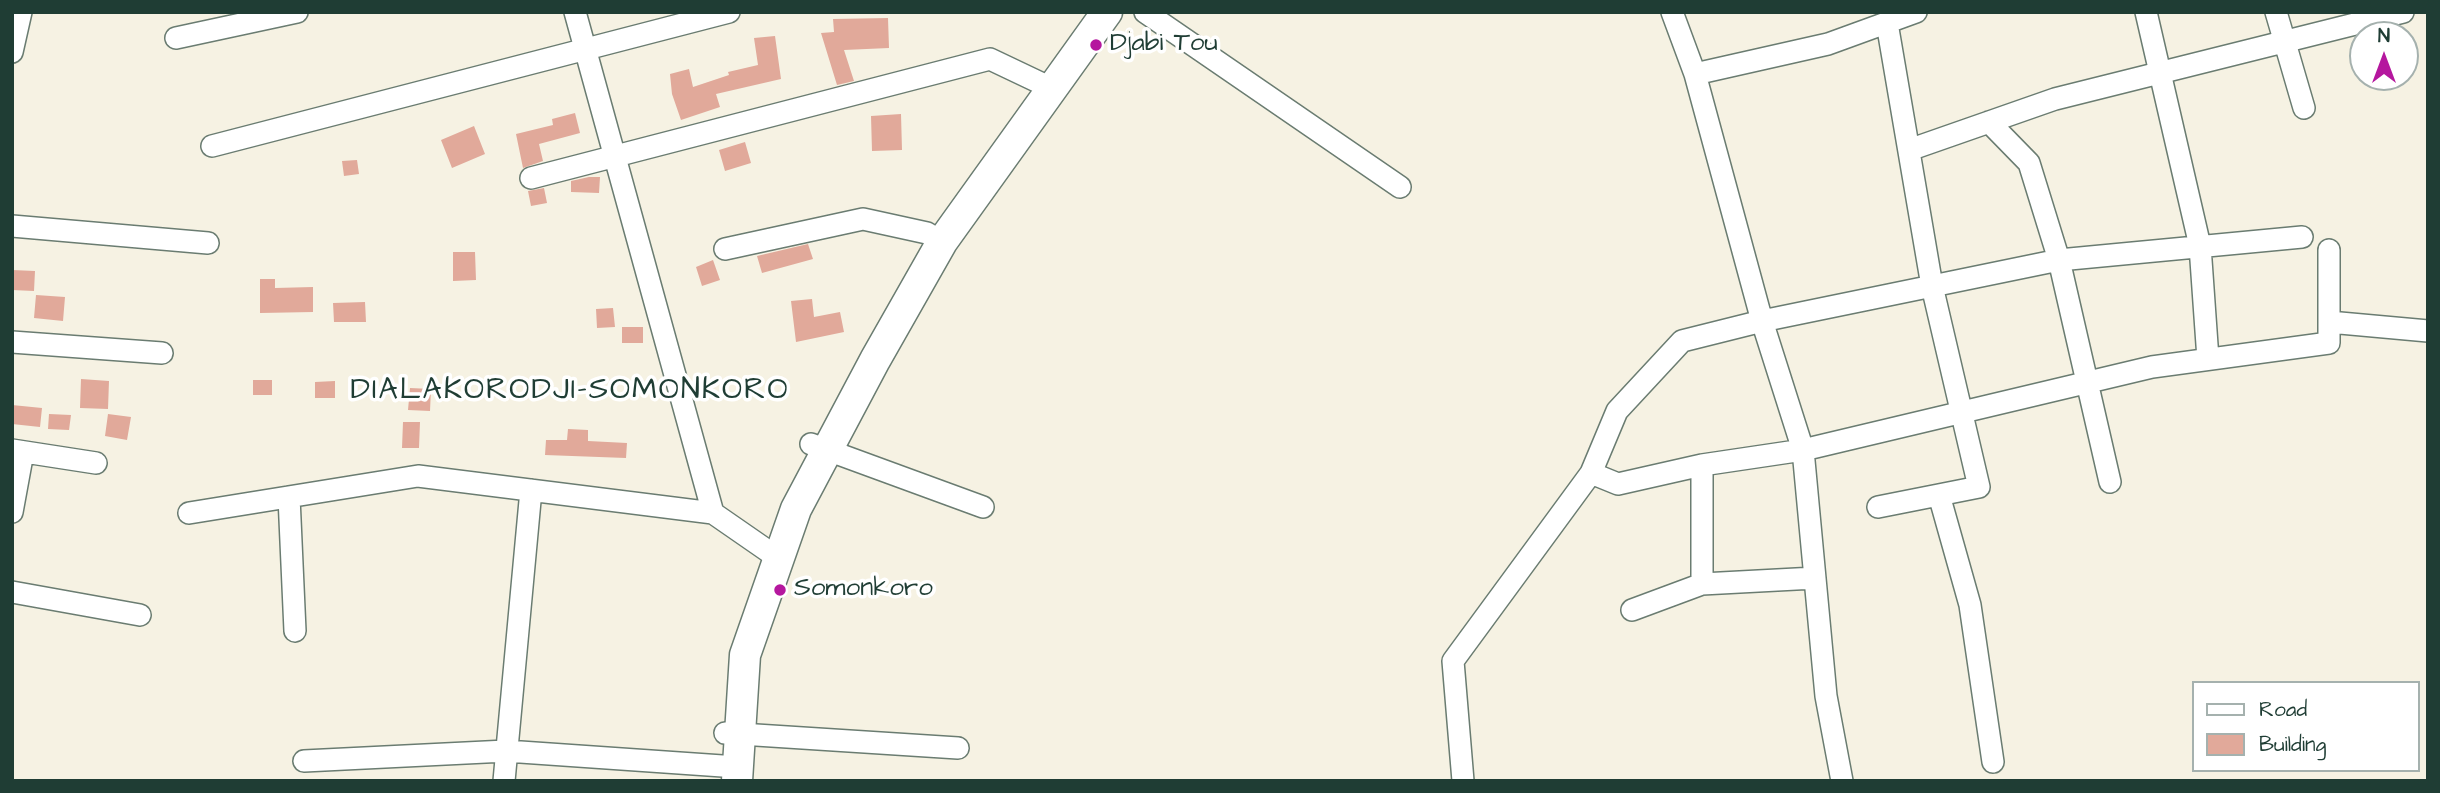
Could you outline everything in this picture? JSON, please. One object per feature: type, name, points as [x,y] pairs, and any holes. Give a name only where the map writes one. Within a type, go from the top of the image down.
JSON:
[{"type":"main road","points":[[730,773],[732,734],[745,656],[771,553],[796,509],[819,447],[935,237],[1044,85],[1088,12]]},
{"type":"main road","points":[[1044,85],[1107,12]]},
{"type":"street","points":[[12,52],[21,12]]},
{"type":"street","points":[[176,38],[297,12]]},
{"type":"street","points":[[575,12],[713,513]]},
{"type":"street","points":[[212,146],[729,12]]},
{"type":"street","points":[[1145,12],[1400,187]]},
{"type":"street","points":[[1672,12],[1695,75],[1762,321],[1803,450],[1826,696],[1842,781]]},
{"type":"street","points":[[1695,75],[1828,44],[1872,22],[1916,12]]},
{"type":"street","points":[[2146,12],[2200,246],[2208,359]]},
{"type":"street","points":[[2276,12],[2304,108]]},
{"type":"street","points":[[1909,149],[2055,99],[2403,12]]},
{"type":"street","points":[[1872,22],[1909,149],[1933,286],[1979,487],[1878,507]]},
{"type":"street","points":[[531,178],[990,59],[1044,85]]},
{"type":"street","points":[[1989,122],[2029,163],[2059,260],[2110,482]]},
{"type":"street","points":[[725,249],[863,219],[935,237]]},
{"type":"street","points":[[12,226],[208,243]]},
{"type":"street","points":[[1463,781],[1453,660],[1591,473],[1617,411],[1682,341],[1762,321],[2059,260],[2302,237]]},
{"type":"street","points":[[1591,473],[1618,484],[1702,465],[1803,450],[2152,367],[2329,343],[2329,250]]},
{"type":"street","points":[[2329,322],[2428,331]]},
{"type":"street","points":[[12,342],[162,353]]},
{"type":"street","points":[[819,447],[983,507]]},
{"type":"street","points":[[12,512],[17,451],[96,463]]},
{"type":"street","points":[[1702,465],[1702,584]]},
{"type":"street","points":[[189,513],[418,476],[713,513],[771,553]]},
{"type":"street","points":[[504,781],[531,490]]},
{"type":"street","points":[[1939,495],[1970,605],[1993,762]]},
{"type":"street","points":[[289,497],[295,631]]},
{"type":"street","points":[[1632,610],[1702,584],[1815,578]]},
{"type":"street","points":[[12,592],[140,615]]},
{"type":"street","points":[[732,734],[958,748]]},
{"type":"street","points":[[304,761],[506,751],[730,773]]},
{"type":"building","points":[[888,18],[889,48],[844,50],[854,81],[837,85],[821,33],[834,32],[833,19]]},
{"type":"building","points":[[775,36],[781,79],[716,94],[720,107],[681,120],[672,94],[670,74],[689,69],[693,87],[729,75],[728,72],[758,65],[754,38]]},
{"type":"building","points":[[575,113],[580,133],[539,144],[543,161],[523,168],[516,134],[553,125],[552,119]]},
{"type":"building","points":[[901,114],[902,150],[872,151],[871,116]]},
{"type":"building","points":[[474,126],[485,154],[452,168],[441,140]]},
{"type":"building","points":[[745,142],[751,163],[725,171],[719,150]]},
{"type":"building","points":[[357,160],[359,174],[344,176],[342,161]]},
{"type":"building","points":[[600,177],[599,193],[571,192],[571,181]]},
{"type":"building","points":[[544,188],[547,203],[531,206],[528,191]]},
{"type":"building","points":[[808,244],[813,259],[762,273],[757,256]]},
{"type":"building","points":[[453,252],[475,252],[476,280],[453,281]]},
{"type":"building","points":[[713,260],[720,280],[702,286],[696,267]]},
{"type":"building","points":[[12,270],[35,271],[34,291],[12,290]]},
{"type":"building","points":[[260,279],[275,279],[275,288],[313,287],[313,312],[260,313]]},
{"type":"building","points":[[36,295],[65,297],[63,321],[34,318]]},
{"type":"building","points":[[812,299],[814,317],[840,312],[844,332],[796,342],[791,301]]},
{"type":"building","points":[[365,302],[366,322],[334,322],[333,303]]},
{"type":"building","points":[[613,308],[615,327],[597,328],[596,309]]},
{"type":"building","points":[[622,327],[643,327],[643,343],[622,343]]},
{"type":"building","points":[[81,379],[109,381],[108,409],[80,408]]},
{"type":"building","points":[[253,380],[272,380],[272,395],[253,395]]},
{"type":"building","points":[[335,381],[335,398],[315,398],[315,382]]},
{"type":"building","points":[[410,388],[431,389],[430,411],[408,410]]},
{"type":"building","points":[[12,405],[42,408],[40,427],[12,424]]},
{"type":"building","points":[[49,414],[71,415],[69,430],[48,429]]},
{"type":"building","points":[[108,414],[131,417],[127,440],[105,436]]},
{"type":"building","points":[[403,422],[420,422],[419,448],[402,448]]},
{"type":"building","points":[[568,429],[588,430],[588,441],[627,443],[626,458],[545,455],[546,440],[567,440]]},
{"type":"place","name":"Djabi Tou","points":[[1096,45]]},
{"type":"place","name":"Somonkoro","points":[[780,590]]},
{"type":"district","name":"DIALAKORODJI-SOMONKORO","points":[[570,392]]}]
